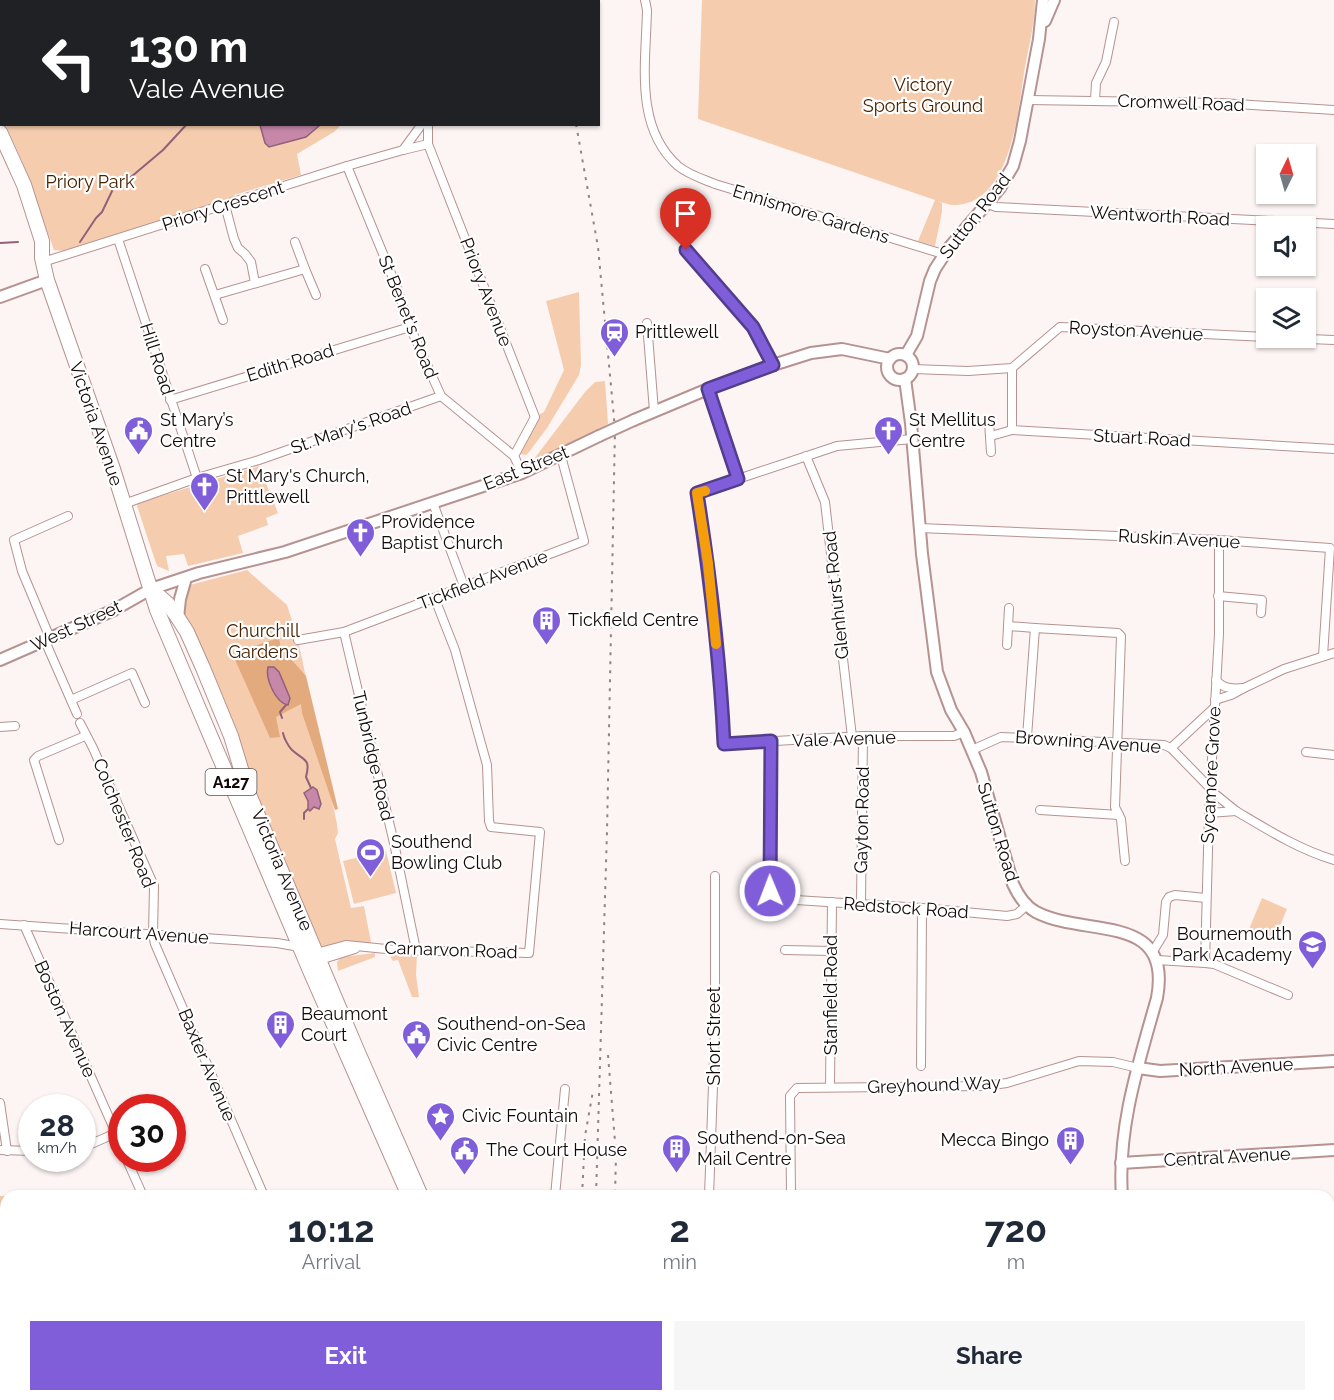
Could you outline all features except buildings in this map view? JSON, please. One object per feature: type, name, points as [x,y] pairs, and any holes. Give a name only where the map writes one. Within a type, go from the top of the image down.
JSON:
[{"type":"highway","name":"Victoria Avenue","points":[[0,132],[24,185],[43,247],[47,280],[124,504],[157,610],[295,933],[312,959],[418,1190]]},
{"type":"highway","name":"Victoria Avenue","points":[[0,153],[36,249],[43,260]]},
{"type":"highway","name":"Victoria Avenue","points":[[151,589],[168,604],[187,632],[222,711],[248,792],[312,959],[407,1190]]},
{"type":"main road","name":"Sutton Road","points":[[906,355],[917,336],[930,281],[943,254],[1000,188],[1013,166],[1028,100],[1039,39],[1043,0]]},
{"type":"main road","name":"Sutton Road","points":[[1039,39],[1054,0]]},
{"type":"main road","points":[[0,297],[47,280]]},
{"type":"main road","name":"East Street","points":[[151,589],[263,558],[522,473],[654,411],[773,365],[828,350],[842,349],[890,359]]},
{"type":"main road","name":"East Street","points":[[860,353],[888,372]]},
{"type":"main road","points":[[898,354],[906,355],[912,361],[914,369],[911,375],[905,380],[895,379],[888,372],[890,359],[898,354]]},
{"type":"main road","name":"Sutton Road","points":[[905,380],[919,528],[937,672],[951,710],[964,732],[981,772],[1013,884],[1027,905]]},
{"type":"main road","points":[[178,618],[186,578]]},
{"type":"main road","name":"West Street","points":[[0,660],[114,610],[151,589]]},
{"type":"main road","points":[[1027,905],[1044,915],[1132,934],[1146,945],[1154,956],[1159,970],[1159,988],[1124,1132],[1120,1163],[1122,1190]]},
{"type":"main road","name":"North Avenue","points":[[1138,1068],[1160,1071],[1334,1061]]},
{"type":"main road","name":"Central Avenue","points":[[1120,1163],[1334,1150]]},
{"type":"street","name":"Ennismore Gardens","points":[[645,0],[647,10],[645,93],[650,124],[658,143],[678,166],[691,175],[715,184],[943,254]]},
{"type":"street","points":[[1095,100],[1096,83],[1106,63],[1114,22]]},
{"type":"street","name":"Cromwell Road","points":[[1028,100],[1222,103],[1334,110]]},
{"type":"street","points":[[403,150],[421,126]]},
{"type":"street","name":"Priory Avenue","points":[[428,126],[428,144],[535,417],[514,456]]},
{"type":"street","name":"Priory Crescent","points":[[43,260],[118,239],[347,166],[428,144]]},
{"type":"street","name":"St Benet's Road","points":[[347,166],[397,288],[410,327],[441,396],[514,456],[522,473]]},
{"type":"street","name":"Wentworth Road","points":[[987,204],[996,207],[1334,224]]},
{"type":"street","points":[[225,205],[234,239],[238,248],[251,262],[255,283]]},
{"type":"street","name":"Hill Road","points":[[118,239],[197,478]]},
{"type":"street","points":[[295,242],[316,295]]},
{"type":"street","points":[[686,250],[753,327],[773,365]]},
{"type":"street","points":[[205,269],[223,320]]},
{"type":"street","points":[[215,295],[305,269]]},
{"type":"street","points":[[647,323],[654,411]]},
{"type":"street","name":"Edith Road","points":[[170,400],[410,327]]},
{"type":"street","name":"Royston Avenue","points":[[1012,368],[1060,327],[1256,337]]},
{"type":"street","points":[[1316,339],[1334,340]]},
{"type":"street","points":[[914,369],[968,371],[1012,368],[1012,430]]},
{"type":"street","points":[[708,389],[738,479],[837,446],[912,439]]},
{"type":"street","name":"St. Mary's Road","points":[[124,504],[197,478],[259,460],[441,396]]},
{"type":"street","points":[[989,422],[991,452]]},
{"type":"street","name":"Stuart Road","points":[[991,436],[1012,430],[1334,449]]},
{"type":"street","name":"Tickfield Avenue","points":[[298,640],[344,632],[584,541],[561,456]]},
{"type":"street","name":"Glenhurst Road","points":[[806,456],[825,502],[852,737]]},
{"type":"street","name":"Vale Avenue","points":[[738,479],[697,493],[708,563],[722,697],[724,744],[863,736],[954,736],[964,732]]},
{"type":"street","points":[[433,503],[464,586]]},
{"type":"street","points":[[68,516],[14,540],[22,571],[77,714]]},
{"type":"street","name":"Ruskin Avenue","points":[[919,528],[1219,540],[1332,548],[1323,656]]},
{"type":"street","name":"Sycamore Grove","points":[[1205,963],[1210,789],[1219,634],[1219,540]]},
{"type":"street","points":[[1261,613],[1262,590]]},
{"type":"street","points":[[1218,596],[1262,600]]},
{"type":"street","name":"Carnarvon Road","points":[[312,959],[346,945],[416,950],[530,952],[540,832],[491,827],[487,765],[455,650],[435,599]]},
{"type":"street","points":[[1007,645],[1009,608]]},
{"type":"street","points":[[1008,626],[1118,633],[1121,636],[1115,807],[1121,819],[1125,861]]},
{"type":"street","points":[[1027,737],[1035,628]]},
{"type":"street","name":"Tunbridge Road","points":[[344,632],[394,843],[416,950]]},
{"type":"street","points":[[1215,704],[1284,669],[1334,653]]},
{"type":"street","points":[[71,700],[132,674],[145,703]]},
{"type":"street","points":[[1216,680],[1227,688],[1244,688]]},
{"type":"street","name":"Browning Avenue","points":[[1171,747],[1215,704]]},
{"type":"street","name":"Colchester Road","points":[[80,723],[154,886],[153,934]]},
{"type":"street","points":[[0,727],[15,726]]},
{"type":"street","points":[[59,840],[34,760],[38,756],[86,735]]},
{"type":"street","name":"Gayton Road","points":[[861,903],[863,736]]},
{"type":"street","name":"Browning Avenue","points":[[972,750],[1001,737],[1171,747],[1210,789],[1236,811],[1280,837],[1334,860]]},
{"type":"street","name":"Redstock Road","points":[[771,741],[770,891],[780,899],[861,903],[1007,916],[1017,914],[1027,905]]},
{"type":"street","points":[[1306,752],[1334,755]]},
{"type":"street","points":[[1040,810],[1119,815]]},
{"type":"street","points":[[1209,813],[1236,811]]},
{"type":"street","name":"Short Street","points":[[709,1190],[715,1030],[716,876]]},
{"type":"street","points":[[1206,898],[1169,897],[1166,902],[1163,935],[1154,956],[1214,964],[1288,995]]},
{"type":"street","name":"Stanfield Road","points":[[830,1087],[832,902]]},
{"type":"street","points":[[921,908],[921,1066]]},
{"type":"street","name":"Harcourt Avenue","points":[[0,924],[278,943],[294,946],[312,959]]},
{"type":"street","name":"Boston Avenue","points":[[24,925],[108,1114]]},
{"type":"street","points":[[278,943],[289,941],[295,933]]},
{"type":"street","name":"Baxter Avenue","points":[[153,934],[155,944],[261,1190]]},
{"type":"street","points":[[785,950],[831,951]]},
{"type":"street","name":"Greyhound Way","points":[[791,1190],[790,1096],[797,1088],[985,1086],[1006,1083],[1079,1061],[1113,1062],[1138,1068]]},
{"type":"street","points":[[556,1190],[565,1089]]},
{"type":"street","points":[[0,1103],[4,1150]]},
{"type":"street","points":[[132,1172],[140,1190]]},
{"type":"green space","name":"Victory Sports Ground","points":[[702,0],[1035,0],[1033,27],[1014,133],[998,175],[986,191],[971,202],[951,205],[938,201],[942,203],[942,212],[935,246],[918,241],[935,200],[698,119]]},
{"type":"green space","name":"Priory Park","points":[[6,126],[340,126],[297,154],[301,175],[64,251],[54,250],[22,161]]},
{"type":"green space","points":[[579,292],[581,365],[579,375],[547,428],[526,455],[520,454],[535,417],[544,412],[564,370],[546,301]]},
{"type":"green space","points":[[605,381],[608,424],[531,463],[585,392],[595,382]]},
{"type":"green space","points":[[259,466],[278,513],[266,518],[268,525],[238,536],[243,553],[188,566],[184,554],[166,556],[169,571],[157,566],[137,506],[138,503]]},
{"type":"green space","name":"Churchill Gardens","points":[[247,570],[287,605],[298,640],[337,824],[338,833],[335,839],[351,908],[364,906],[372,947],[316,953],[178,618],[186,586]]},
{"type":"green space","name":"Southend Bowling Club","points":[[386,851],[396,893],[354,904],[343,861]]},
{"type":"green space","points":[[1262,898],[1287,909],[1274,940],[1249,929]]},
{"type":"green space","points":[[375,953],[375,957],[338,971],[337,962],[341,957]]},
{"type":"green space","points":[[388,953],[417,954],[416,975],[419,997],[412,997],[398,960],[393,961]]},
{"type":"shaded area","points":[[260,126],[319,126],[306,137],[269,147],[265,143]]},
{"type":"shaded area","points":[[279,638],[281,648],[306,676],[338,809],[335,810],[301,704],[276,717],[280,737],[270,738],[232,653]]},
{"type":"shaded area","points":[[268,667],[274,667],[279,672],[290,698],[288,705],[279,700],[272,690],[268,678]]},
{"type":"shaded area","points":[[313,787],[317,790],[321,804],[319,809],[314,807],[310,811],[304,793]]},
{"type":"waterway","points":[[80,242],[102,212],[114,187],[131,177],[163,150],[185,126]]},
{"type":"waterway","points":[[0,243],[18,242]]},
{"type":"waterway","points":[[282,718],[280,712],[286,705]]},
{"type":"waterway","points":[[283,733],[286,742],[307,763],[306,777],[311,788]]},
{"type":"waterway","points":[[304,819],[304,813],[308,809]]},
{"type":"railway","points":[[576,126],[598,247],[615,429],[607,831],[596,1190]]},
{"type":"railway","points":[[608,1055],[616,1154],[615,1190]]},
{"type":"railway","points":[[582,1190],[585,1136],[593,1091]]},
{"type":"slow traffic","points":[[705,491],[697,493],[708,563],[716,644]]},
{"type":"place","name":"Prittlewell","points":[[614,358]]},
{"type":"place","name":"St Mary’s Centre","points":[[139,456]]},
{"type":"place","name":"St Mellitus Centre","points":[[888,456]]},
{"type":"place","name":"St Mary's Church, Prittlewell","points":[[205,512]]},
{"type":"place","name":"Providence Baptist Church","points":[[360,558]]},
{"type":"place","name":"Tickfield Centre","points":[[547,646]]},
{"type":"place","name":"Southend Bowling Club","points":[[370,878]]},
{"type":"place","name":"Bournemouth Park Academy","points":[[1313,970]]},
{"type":"place","name":"Beaumont Court","points":[[280,1050]]},
{"type":"place","name":"Southend-on-Sea Civic Centre","points":[[416,1060]]},
{"type":"place","name":"Civic Fountain","points":[[441,1142]]},
{"type":"place","name":"Mecca Bingo","points":[[1070,1166]]},
{"type":"place","name":"Southend-on-Sea Mail Centre","points":[[676,1174]]},
{"type":"place","name":"The Court House","points":[[465,1176]]},
{"type":"route","points":[[686,250],[753,327],[773,365],[708,389],[738,479],[697,493],[708,563],[722,697],[724,744],[771,741],[770,891]]}]
